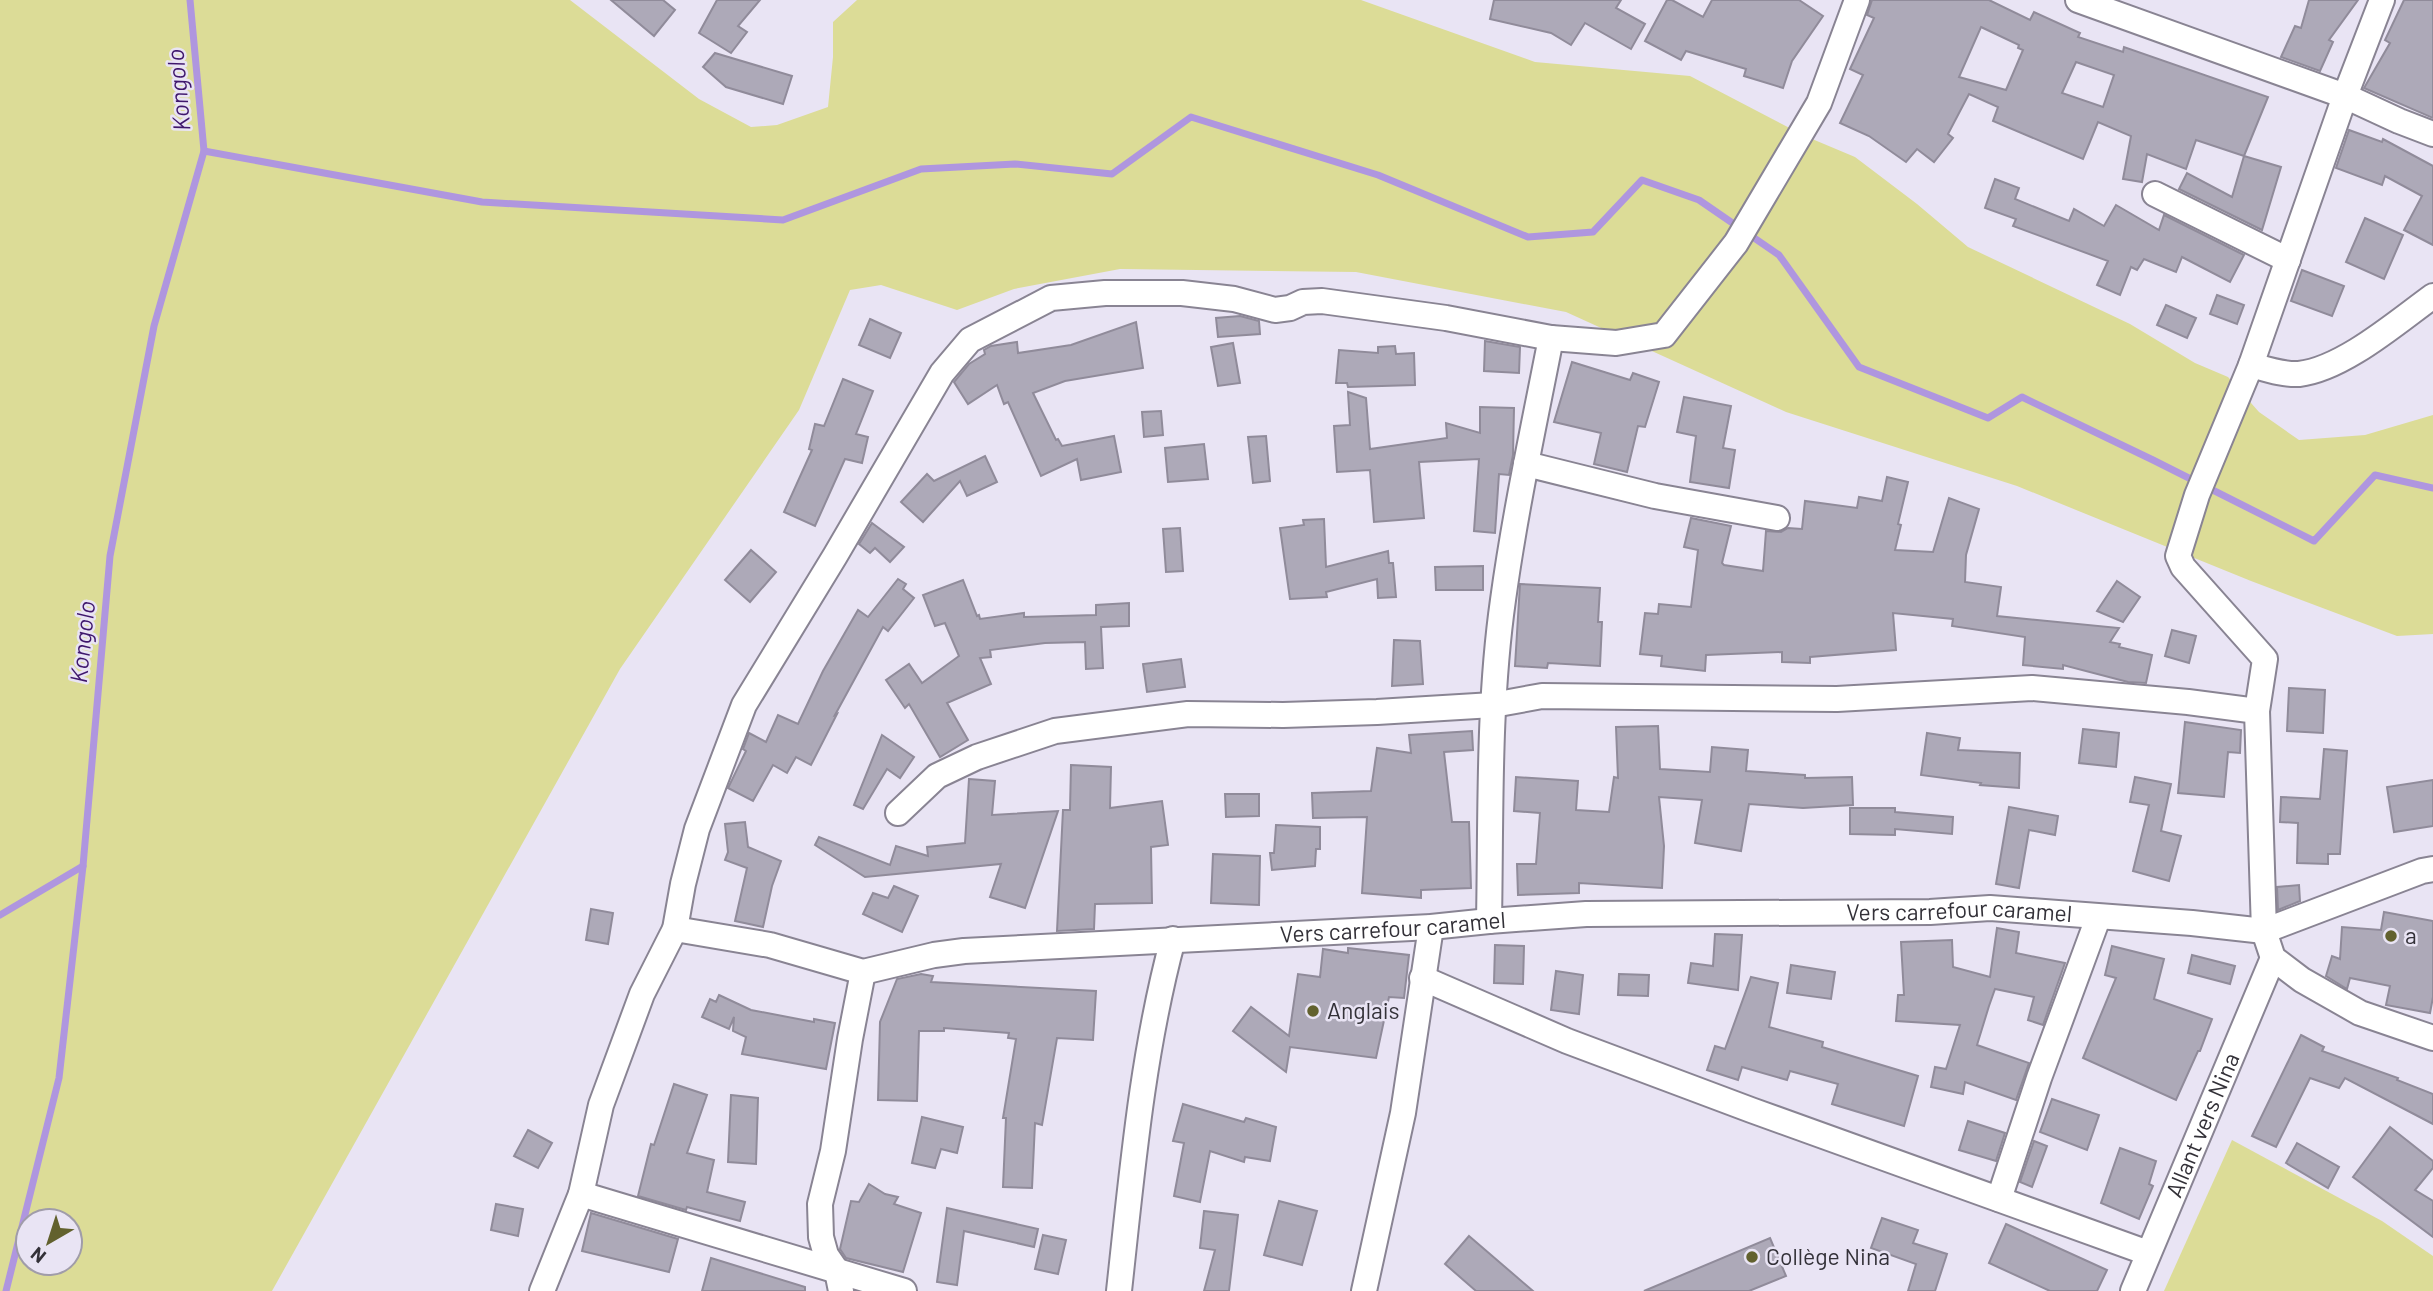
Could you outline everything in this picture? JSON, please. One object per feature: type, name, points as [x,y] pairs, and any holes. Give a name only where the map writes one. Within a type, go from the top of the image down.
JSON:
[{"type":"street","points":[[542,1291],[581,1194],[606,1093],[642,994],[675,929],[697,829],[744,705],[942,373],[971,340],[1051,298],[1105,293],[1169,293],[1234,299],[1275,310],[1290,308],[1303,302],[1322,301],[1446,318],[1552,338],[1616,343],[1664,335],[1736,243],[1819,103],[1857,0]]},
{"type":"street","points":[[2081,0],[2345,96],[2433,134]]},
{"type":"street","points":[[2382,0],[2345,96],[2251,365],[2197,495],[2178,556],[2183,568],[2265,659],[2257,711],[2264,932],[2273,958],[2302,980],[2360,1013],[2433,1038]]},
{"type":"street","points":[[2155,194],[2288,260]]},
{"type":"street","points":[[2251,365],[2296,374],[2315,371],[2342,360],[2433,296]]},
{"type":"street","points":[[1489,920],[1493,705],[1503,601],[1526,464],[1552,338]]},
{"type":"street","points":[[1526,464],[1655,496],[1777,518]]},
{"type":"street","points":[[898,813],[937,776],[977,757],[1055,732],[1188,714],[1283,715],[1493,705],[1542,696],[1837,699],[2032,688],[2257,711]]},
{"type":"street","points":[[2264,932],[2433,869]]},
{"type":"street","name":"Vers carrefour caramel","points":[[675,929],[770,945],[863,972],[934,955],[964,951],[1431,928],[1489,920],[1586,914],[1930,912],[1990,908],[2192,923],[2264,932]]},
{"type":"street","points":[[1999,1199],[2039,1078],[2098,918]]},
{"type":"street","points":[[1364,1291],[1403,1113],[1431,928]]},
{"type":"street","points":[[1119,1291],[1138,1117],[1157,998],[1173,939]]},
{"type":"street","name":"Allant vers Nina","points":[[2133,1291],[2273,958]]},
{"type":"street","points":[[839,1281],[826,1255],[821,1237],[820,1205],[833,1151],[863,972]]},
{"type":"street","points":[[1422,978],[1567,1041],[2148,1252]]},
{"type":"street","points":[[581,1194],[839,1281],[904,1291]]},
{"type":"green space","points":[[0,0],[570,0],[699,99],[751,127],[777,125],[828,107],[833,22],[857,0],[1361,0],[1535,62],[1690,76],[1805,136],[1855,157],[1968,247],[2130,324],[2195,363],[2228,377],[2259,412],[2299,440],[2365,435],[2433,415],[2433,634],[2397,636],[2251,581],[2017,486],[1786,412],[1566,312],[1356,272],[1120,269],[1014,289],[957,310],[881,285],[850,290],[799,410],[620,669],[272,1291],[0,1291]]},
{"type":"green space","points":[[2232,1140],[2382,1221],[2433,1256],[2433,1291],[2164,1291]]},
{"type":"building","points":[[611,0],[663,0],[675,10],[654,36]]},
{"type":"building","points":[[717,0],[760,0],[738,26],[747,32],[731,53],[699,33]]},
{"type":"building","points":[[1494,0],[1621,0],[1616,8],[1645,24],[1631,49],[1585,23],[1571,45],[1551,33],[1490,19]]},
{"type":"building","points":[[1667,0],[1672,0],[1703,17],[1712,0],[1799,0],[1823,16],[1792,61],[1783,88],[1744,76],[1746,69],[1686,51],[1681,60],[1645,41]]},
{"type":"building","points":[[1872,0],[1989,0],[2030,20],[2034,12],[2080,33],[2078,37],[2123,52],[2124,47],[2268,97],[2244,156],[2196,140],[2186,169],[2147,154],[2142,182],[2123,179],[2131,136],[2098,122],[2083,159],[1993,121],[1998,107],[1969,94],[1948,134],[1953,138],[1934,162],[1917,149],[1906,162],[1869,136],[1840,123],[1863,75],[1850,69],[1874,18],[1867,15]],"holes":[[[1981,27],[2019,45],[2018,48],[2023,50],[2006,90],[1959,77]],[[2076,62],[2114,75],[2103,107],[2062,93]]]},
{"type":"building","points":[[2309,0],[2358,0],[2329,40],[2333,42],[2320,71],[2281,57],[2295,26],[2301,28]]},
{"type":"building","points":[[2404,0],[2433,0],[2433,118],[2364,88],[2390,43],[2385,40]]},
{"type":"building","points":[[715,53],[792,76],[783,104],[726,87],[703,67]]},
{"type":"building","points":[[2349,130],[2382,142],[2383,139],[2433,166],[2433,245],[2404,230],[2422,196],[2385,176],[2382,185],[2336,168]]},
{"type":"building","points":[[2244,156],[2281,167],[2262,230],[2179,189],[2187,173],[2232,197]]},
{"type":"building","points":[[1995,179],[2019,188],[2015,199],[2069,221],[2074,209],[2104,226],[2116,205],[2159,230],[2164,215],[2244,255],[2230,282],[2182,257],[2176,272],[2144,259],[2137,270],[2131,267],[2120,295],[2097,285],[2108,261],[2013,226],[2016,219],[1985,208]]},
{"type":"building","points":[[2365,218],[2403,235],[2384,279],[2346,262]]},
{"type":"building","points":[[2302,270],[2344,286],[2332,316],[2291,301]]},
{"type":"building","points":[[2217,295],[2244,305],[2237,324],[2210,314]]},
{"type":"building","points":[[2166,305],[2196,318],[2187,338],[2157,325]]},
{"type":"building","points":[[1240,316],[1259,321],[1260,334],[1218,337],[1216,318]]},
{"type":"building","points":[[870,319],[901,333],[890,358],[859,345]]},
{"type":"building","points":[[1136,322],[1143,368],[1065,381],[1033,393],[1056,440],[1058,439],[1062,446],[1114,436],[1121,472],[1081,480],[1077,459],[1041,476],[1008,402],[1004,404],[997,385],[968,404],[954,382],[969,364],[985,354],[984,350],[991,346],[1017,342],[1018,353],[1071,345]]},
{"type":"building","points":[[1485,341],[1520,347],[1519,373],[1484,371]]},
{"type":"building","points":[[1233,343],[1240,383],[1218,386],[1211,347]]},
{"type":"building","points":[[1395,346],[1396,354],[1414,353],[1415,385],[1348,387],[1347,383],[1336,383],[1339,350],[1378,353],[1378,347]]},
{"type":"building","points":[[1572,362],[1630,380],[1633,373],[1659,382],[1645,427],[1638,426],[1627,472],[1594,464],[1601,433],[1554,422]]},
{"type":"building","points":[[843,379],[873,391],[856,434],[868,437],[862,463],[845,459],[815,526],[784,512],[812,450],[809,449],[815,424],[824,426]]},
{"type":"building","points":[[1348,392],[1366,398],[1370,449],[1447,438],[1446,423],[1480,433],[1480,407],[1514,408],[1513,455],[1509,475],[1499,474],[1495,533],[1474,531],[1479,459],[1419,462],[1424,518],[1374,522],[1370,470],[1337,472],[1334,426],[1350,425]]},
{"type":"building","points":[[1684,397],[1731,406],[1723,448],[1735,450],[1729,488],[1690,482],[1696,436],[1677,432]]},
{"type":"building","points":[[1161,411],[1163,435],[1144,437],[1142,412]]},
{"type":"building","points":[[1266,436],[1270,481],[1253,483],[1248,437]]},
{"type":"building","points":[[1204,444],[1208,479],[1168,482],[1165,448]]},
{"type":"building","points":[[985,456],[997,482],[967,496],[960,481],[923,522],[901,502],[927,474],[934,481]]},
{"type":"building","points":[[1887,477],[1908,482],[1895,550],[1933,552],[1949,498],[1979,509],[1966,555],[1965,582],[2001,587],[1997,616],[2119,628],[2110,642],[2120,644],[2119,647],[2152,655],[2146,683],[2128,682],[2063,665],[2063,669],[2023,665],[2025,637],[1952,626],[1953,619],[1893,613],[1896,650],[1810,657],[1810,663],[1782,662],[1782,652],[1706,655],[1705,671],[1661,666],[1662,656],[1640,654],[1645,613],[1658,614],[1659,604],[1691,607],[1698,550],[1684,547],[1691,518],[1731,526],[1722,563],[1724,565],[1763,571],[1766,531],[1802,529],[1805,501],[1857,508],[1859,497],[1882,501]]},
{"type":"building","points":[[1324,519],[1326,567],[1388,551],[1389,563],[1393,563],[1396,597],[1378,598],[1377,579],[1326,592],[1327,597],[1290,599],[1280,528],[1304,525],[1303,520]]},
{"type":"building","points":[[872,523],[904,547],[890,562],[875,548],[870,553],[859,544]]},
{"type":"building","points":[[1180,528],[1183,571],[1166,572],[1163,529]]},
{"type":"building","points":[[751,550],[776,572],[750,602],[725,580]]},
{"type":"building","points":[[1483,566],[1483,590],[1436,590],[1435,567]]},
{"type":"building","points":[[898,579],[906,584],[903,589],[914,598],[888,631],[883,627],[811,765],[796,757],[787,773],[773,765],[753,801],[728,788],[746,751],[743,749],[749,733],[766,742],[778,715],[798,724],[823,671],[858,610],[868,617]]},
{"type":"building","points":[[963,580],[980,619],[1024,613],[1024,617],[1096,615],[1096,605],[1129,603],[1129,626],[1101,627],[1103,668],[1086,669],[1085,642],[1045,643],[990,650],[991,657],[980,658],[991,684],[947,703],[968,740],[940,757],[909,704],[905,708],[886,680],[909,664],[922,683],[959,656],[945,623],[935,626],[923,595]]},
{"type":"building","points":[[2117,581],[2140,597],[2123,622],[2097,611]]},
{"type":"building","points":[[1520,584],[1600,588],[1600,666],[1548,663],[1547,668],[1515,666]]},
{"type":"building","points":[[2172,630],[2196,636],[2189,663],[2165,656]]},
{"type":"building","points":[[1394,640],[1420,641],[1423,684],[1392,686]]},
{"type":"building","points":[[1181,659],[1185,687],[1147,692],[1143,664]]},
{"type":"building","points":[[2289,688],[2325,690],[2323,733],[2287,731]]},
{"type":"building","points":[[2185,722],[2241,730],[2240,753],[2228,752],[2224,797],[2178,793]]},
{"type":"building","points":[[1658,726],[1660,769],[1710,772],[1712,747],[1748,750],[1746,771],[1805,775],[1805,778],[1852,777],[1853,805],[1803,808],[1749,804],[1741,851],[1695,843],[1702,800],[1659,797],[1664,846],[1662,888],[1579,883],[1579,893],[1518,895],[1517,864],[1536,864],[1540,813],[1514,811],[1516,777],[1578,781],[1576,810],[1609,812],[1614,777],[1618,778],[1616,727]]},
{"type":"building","points":[[2083,729],[2119,733],[2116,767],[2079,763]]},
{"type":"building","points":[[1472,731],[1473,750],[1444,752],[1452,822],[1469,822],[1471,888],[1421,890],[1421,898],[1362,893],[1367,817],[1313,818],[1312,793],[1371,791],[1377,748],[1411,753],[1409,735]]},
{"type":"building","points":[[1927,733],[1960,738],[1958,750],[2020,753],[2019,788],[1980,785],[1981,783],[1921,775]]},
{"type":"building","points":[[882,735],[914,757],[900,778],[887,769],[863,809],[854,805]]},
{"type":"building","points":[[2324,749],[2347,751],[2340,854],[2328,854],[2328,864],[2297,863],[2298,823],[2280,822],[2281,797],[2320,799]]},
{"type":"building","points":[[1071,765],[1111,767],[1110,808],[1162,801],[1168,845],[1151,847],[1152,903],[1095,904],[1094,929],[1057,931],[1063,810],[1070,810]]},
{"type":"building","points":[[2135,777],[2171,784],[2161,831],[2181,836],[2169,881],[2133,871],[2149,805],[2130,802]]},
{"type":"building","points":[[969,779],[995,781],[992,815],[1058,811],[1025,908],[990,897],[1001,864],[865,877],[815,845],[819,837],[890,865],[896,846],[928,856],[927,847],[965,843]]},
{"type":"building","points":[[2433,780],[2433,826],[2394,832],[2387,787]]},
{"type":"building","points":[[1225,794],[1259,794],[1259,816],[1226,817]]},
{"type":"building","points":[[2009,807],[2058,816],[2055,835],[2029,830],[2019,888],[1996,884]]},
{"type":"building","points":[[1850,808],[1895,808],[1895,812],[1953,817],[1952,834],[1895,829],[1895,835],[1850,834]]},
{"type":"building","points":[[745,822],[748,847],[781,861],[772,886],[763,927],[735,921],[747,868],[725,860],[728,852],[725,824]]},
{"type":"building","points":[[1276,825],[1320,827],[1320,849],[1316,849],[1315,866],[1272,870],[1270,853],[1274,853]]},
{"type":"building","points":[[1213,854],[1260,856],[1259,905],[1211,903]]},
{"type":"building","points":[[2299,885],[2300,901],[2278,910],[2277,887]]},
{"type":"building","points":[[894,886],[918,896],[902,932],[863,914],[873,893],[888,898]]},
{"type":"building","points":[[591,909],[613,913],[608,944],[586,940]]},
{"type":"building","points":[[2384,912],[2433,921],[2433,997],[2430,1013],[2386,1005],[2390,986],[2350,978],[2347,989],[2326,976],[2332,956],[2340,959],[2342,927],[2381,930]]},
{"type":"building","points":[[1997,928],[2019,932],[2016,953],[2065,963],[2043,1025],[2028,1020],[2034,997],[1995,989],[1977,1045],[2029,1063],[2016,1100],[1965,1082],[1963,1094],[1931,1087],[1935,1067],[1946,1069],[1960,1025],[1896,1021],[1898,995],[1904,995],[1901,942],[1952,940],[1953,967],[1990,977]]},
{"type":"building","points":[[1715,934],[1742,935],[1738,990],[1688,983],[1691,963],[1713,966]]},
{"type":"building","points":[[1495,945],[1524,946],[1523,984],[1494,983]]},
{"type":"building","points":[[2112,946],[2164,959],[2154,999],[2212,1019],[2176,1100],[2083,1058],[2116,978],[2105,975]]},
{"type":"building","points":[[1348,948],[1409,955],[1404,998],[1389,997],[1376,1058],[1290,1047],[1286,1072],[1233,1031],[1251,1007],[1289,1036],[1298,974],[1320,977],[1323,949],[1348,953]]},
{"type":"building","points":[[2192,955],[2235,966],[2230,984],[2188,973]]},
{"type":"building","points":[[1791,965],[1835,972],[1831,999],[1787,993]]},
{"type":"building","points":[[1556,971],[1583,975],[1579,1014],[1551,1010]]},
{"type":"building","points":[[921,974],[933,976],[931,982],[1096,991],[1093,1040],[1057,1038],[1042,1125],[1035,1123],[1032,1188],[1003,1187],[1006,1118],[1003,1118],[1016,1039],[1008,1038],[1009,1033],[944,1028],[944,1031],[919,1031],[917,1101],[878,1100],[880,1022],[897,979]]},
{"type":"building","points":[[1619,974],[1649,975],[1648,996],[1618,995]]},
{"type":"building","points":[[1751,977],[1778,983],[1769,1027],[1823,1042],[1822,1047],[1918,1076],[1904,1126],[1832,1104],[1838,1084],[1790,1071],[1787,1080],[1742,1067],[1738,1080],[1707,1070],[1715,1046],[1725,1049]]},
{"type":"building","points":[[719,995],[751,1010],[814,1022],[814,1019],[835,1023],[826,1069],[742,1054],[746,1037],[733,1031],[734,1017],[729,1029],[702,1017],[710,999],[716,1002]]},
{"type":"building","points":[[2301,1035],[2324,1047],[2322,1051],[2398,1078],[2397,1080],[2433,1094],[2433,1124],[2345,1078],[2339,1088],[2310,1078],[2276,1147],[2252,1136]]},
{"type":"building","points":[[674,1084],[707,1095],[687,1153],[714,1160],[707,1192],[745,1202],[740,1221],[687,1207],[686,1210],[638,1196],[651,1144],[654,1145]]},
{"type":"building","points":[[731,1095],[758,1098],[756,1164],[728,1162]]},
{"type":"building","points":[[2052,1099],[2099,1115],[2087,1150],[2040,1132]]},
{"type":"building","points":[[1183,1104],[1244,1122],[1246,1118],[1276,1127],[1270,1161],[1245,1157],[1244,1162],[1210,1151],[1200,1202],[1174,1196],[1184,1143],[1173,1141]]},
{"type":"building","points":[[922,1117],[963,1127],[957,1153],[941,1149],[935,1168],[912,1163]]},
{"type":"building","points":[[1968,1121],[2005,1133],[1996,1161],[1959,1150]]},
{"type":"building","points":[[2390,1127],[2433,1161],[2433,1168],[2415,1190],[2433,1201],[2433,1237],[2353,1177]]},
{"type":"building","points":[[528,1130],[552,1143],[538,1168],[514,1156]]},
{"type":"building","points":[[2034,1141],[2047,1146],[2032,1187],[2020,1182]]},
{"type":"building","points":[[2297,1143],[2339,1167],[2328,1188],[2286,1163]]},
{"type":"building","points":[[2120,1148],[2156,1161],[2149,1184],[2153,1186],[2139,1219],[2101,1203]]},
{"type":"building","points":[[869,1184],[885,1194],[898,1197],[894,1204],[921,1213],[903,1272],[846,1258],[840,1249],[851,1201],[859,1202]]},
{"type":"building","points":[[1279,1201],[1317,1211],[1302,1265],[1264,1255]]},
{"type":"building","points":[[496,1204],[523,1209],[518,1236],[491,1230]]},
{"type":"building","points":[[947,1208],[1038,1229],[1034,1247],[964,1231],[957,1285],[937,1282]]},
{"type":"building","points":[[1204,1211],[1238,1215],[1229,1291],[1204,1291],[1215,1250],[1200,1248]]},
{"type":"building","points":[[591,1213],[678,1239],[669,1272],[582,1251]]},
{"type":"building","points":[[1882,1218],[1918,1230],[1913,1243],[1947,1254],[1935,1291],[1908,1291],[1916,1264],[1871,1248]]},
{"type":"building","points":[[2006,1224],[2107,1270],[2097,1291],[2050,1291],[1989,1263]]},
{"type":"building","points":[[1043,1235],[1066,1240],[1058,1274],[1035,1269]]},
{"type":"building","points":[[1469,1236],[1533,1291],[1476,1291],[1445,1264]]},
{"type":"building","name":"Collège Nina","points":[[1770,1238],[1786,1276],[1749,1291],[1644,1291]]},
{"type":"building","points":[[711,1258],[805,1287],[805,1291],[702,1291]]},
{"type":"waterway","name":"Kongolo","points":[[6,1291],[59,1078],[83,866],[110,556],[154,326],[204,151],[190,0]]},
{"type":"waterway","points":[[204,151],[482,202],[783,220],[921,169],[1015,164],[1112,174],[1191,117],[1378,175],[1528,237],[1593,232],[1642,180],[1699,200],[1779,255],[1859,367],[1988,418],[2022,397],[2314,541],[2375,475],[2433,488]]},
{"type":"waterway","points":[[0,915],[83,866]]},
{"type":"place","name":"a","points":[[2391,936]]},
{"type":"place","name":"Anglais","points":[[1313,1011]]},
{"type":"place","name":"Collège Nina","points":[[1752,1257]]}]
